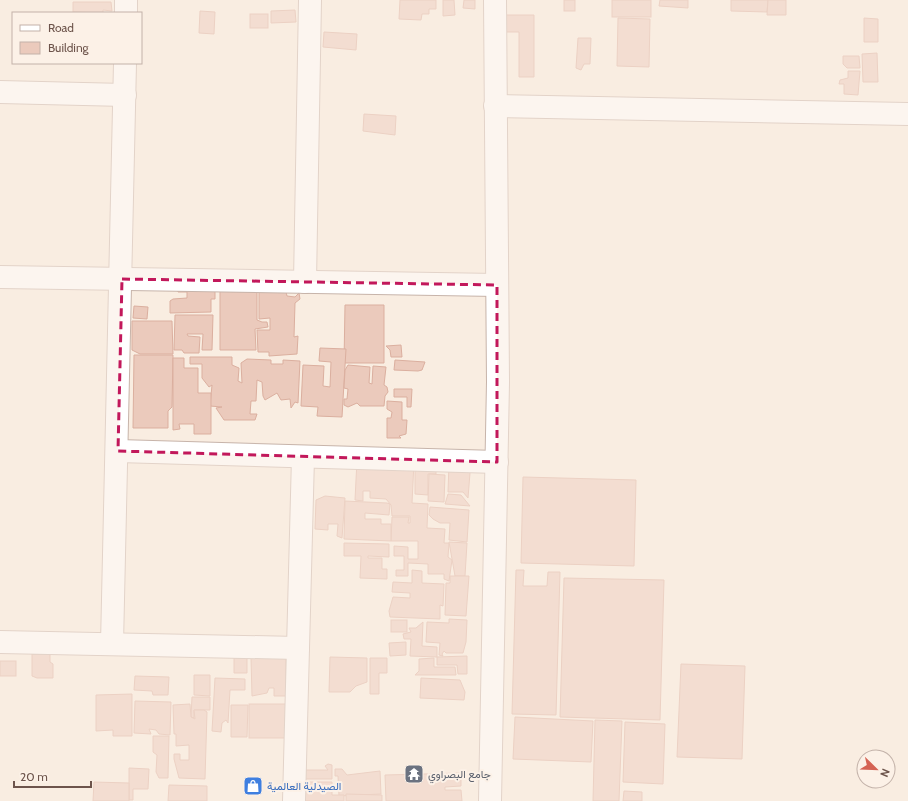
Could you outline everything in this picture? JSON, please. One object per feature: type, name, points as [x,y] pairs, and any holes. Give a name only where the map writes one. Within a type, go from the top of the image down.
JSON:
[{"type":"street","points":[[126,0],[126,12]]},
{"type":"street","points":[[305,282],[310,0]]},
{"type":"street","points":[[490,801],[497,462],[494,0]]},
{"type":"street","points":[[112,644],[122,279],[125,64]]},
{"type":"street","points":[[0,92],[125,95]]},
{"type":"street","points":[[495,106],[908,114]]},
{"type":"street","points":[[0,277],[497,284]]},
{"type":"street","points":[[118,451],[497,462]]},
{"type":"street","points":[[294,801],[303,457]]},
{"type":"street","points":[[0,642],[298,648]]},
{"type":"highlighted area","points":[[122,279],[497,285],[497,462],[118,451]]},
{"type":"building","points":[[400,0],[436,0],[436,9],[429,9],[429,14],[422,14],[421,20],[399,19]]},
{"type":"building","points":[[443,0],[454,0],[455,15],[443,16]]},
{"type":"building","points":[[464,0],[475,0],[475,9],[463,8]]},
{"type":"building","points":[[564,0],[575,0],[575,11],[564,11]]},
{"type":"building","points":[[612,0],[651,0],[651,17],[612,17]]},
{"type":"building","points":[[660,0],[688,0],[688,8],[659,6]]},
{"type":"building","points":[[731,0],[768,0],[767,12],[731,11]]},
{"type":"building","points":[[768,0],[786,0],[786,15],[767,15]]},
{"type":"building","points":[[73,2],[111,2],[112,11],[103,10],[103,12],[73,12]]},
{"type":"building","points":[[295,10],[296,22],[271,23],[271,11]]},
{"type":"building","points":[[200,11],[215,12],[214,34],[199,33]]},
{"type":"building","points":[[250,14],[268,14],[268,28],[250,28]]},
{"type":"building","points":[[503,15],[534,15],[534,77],[519,77],[519,32],[503,32]]},
{"type":"building","points":[[618,18],[650,19],[649,67],[617,66]]},
{"type":"building","points":[[864,18],[878,19],[878,42],[864,42]]},
{"type":"building","points":[[324,32],[357,34],[356,50],[323,47]]},
{"type":"building","points":[[578,38],[591,38],[590,64],[584,64],[581,70],[576,68]]},
{"type":"building","points":[[877,53],[878,82],[863,82],[862,54]]},
{"type":"building","points":[[843,56],[859,56],[860,68],[847,68],[843,64]]},
{"type":"building","points":[[848,71],[860,71],[858,95],[844,94],[844,84],[839,84],[840,80],[848,78]]},
{"type":"building","points":[[364,114],[396,116],[395,135],[363,131]]},
{"type":"building","points":[[215,282],[215,299],[211,299],[211,312],[170,313],[170,301],[173,299],[187,298],[187,292],[178,292],[178,283]]},
{"type":"building","points":[[220,284],[257,284],[257,320],[267,322],[268,327],[255,329],[256,350],[220,350]]},
{"type":"building","points":[[259,292],[286,292],[287,296],[295,297],[299,293],[300,299],[295,303],[294,337],[298,336],[297,354],[269,356],[269,352],[258,352],[257,330],[270,330],[270,318],[259,319]]},
{"type":"building","points":[[345,305],[384,305],[384,363],[344,363]]},
{"type":"building","points":[[134,306],[148,307],[147,319],[133,318]]},
{"type":"building","points":[[175,315],[213,315],[212,350],[202,350],[203,334],[187,334],[188,336],[200,337],[199,353],[184,353],[182,350],[174,350]]},
{"type":"building","points":[[132,321],[172,321],[173,354],[140,354],[132,350]]},
{"type":"building","points":[[401,345],[402,357],[391,357],[390,350],[386,346]]},
{"type":"building","points":[[320,348],[346,349],[342,417],[317,416],[318,407],[301,406],[303,365],[324,366],[323,386],[330,387],[331,362],[319,361]]},
{"type":"building","points":[[134,355],[173,355],[172,407],[168,411],[168,428],[133,428]]},
{"type":"building","points":[[190,357],[232,357],[232,365],[239,368],[238,381],[242,383],[241,363],[247,359],[271,360],[271,364],[283,364],[283,360],[300,361],[298,403],[295,402],[291,408],[290,399],[281,400],[277,393],[265,400],[263,396],[262,382],[257,380],[256,401],[251,401],[250,414],[257,414],[255,420],[224,420],[216,408],[222,407],[210,406],[212,385],[209,387],[202,378],[202,364],[190,364]]},
{"type":"building","points":[[173,358],[184,358],[184,368],[198,368],[198,393],[211,393],[211,434],[194,434],[194,424],[179,424],[180,429],[173,430]]},
{"type":"building","points":[[395,360],[425,362],[422,370],[394,370]]},
{"type":"building","points":[[348,365],[370,367],[369,383],[372,384],[373,366],[386,367],[384,385],[387,387],[388,392],[385,396],[384,406],[360,406],[357,403],[348,407],[344,405],[344,399],[347,399],[348,389],[344,388],[345,370]]},
{"type":"building","points":[[394,389],[412,389],[411,407],[407,407],[407,397],[394,397]]},
{"type":"building","points":[[387,401],[402,402],[402,420],[407,420],[406,434],[399,436],[401,438],[387,438],[387,418],[391,418],[392,412],[387,409]]},
{"type":"building","points":[[357,460],[414,462],[412,503],[428,504],[427,528],[445,529],[444,543],[449,543],[448,557],[452,560],[449,581],[444,579],[444,574],[428,574],[428,564],[408,563],[408,576],[396,576],[396,570],[404,570],[404,556],[394,556],[394,546],[408,547],[408,559],[418,559],[418,541],[391,541],[392,517],[409,517],[408,523],[410,523],[410,516],[392,516],[391,505],[386,499],[370,498],[370,491],[363,491],[363,501],[355,500]]},
{"type":"building","points":[[415,461],[436,461],[436,474],[428,474],[428,495],[415,494]]},
{"type":"building","points":[[449,463],[468,467],[470,473],[468,498],[463,492],[448,492]]},
{"type":"building","points":[[429,474],[445,475],[444,502],[428,501]]},
{"type":"building","points":[[523,477],[636,480],[634,566],[521,563]]},
{"type":"building","points":[[448,494],[461,495],[470,506],[445,504]]},
{"type":"building","points":[[325,496],[345,498],[342,538],[337,536],[338,524],[328,524],[328,530],[315,529],[316,500]]},
{"type":"building","points":[[345,501],[390,504],[389,515],[365,513],[365,519],[381,519],[381,524],[391,524],[391,541],[344,539]]},
{"type":"building","points":[[430,507],[469,510],[467,542],[449,540],[450,523],[440,523],[433,519],[429,515]]},
{"type":"building","points":[[449,542],[467,543],[465,576],[455,576]]},
{"type":"building","points":[[344,543],[389,544],[389,557],[368,556],[368,558],[382,558],[382,569],[387,569],[387,579],[360,578],[361,556],[344,556]]},
{"type":"building","points":[[412,570],[422,571],[422,583],[444,584],[443,606],[440,605],[440,619],[390,617],[389,611],[393,597],[410,598],[410,593],[392,592],[393,582],[412,583]]},
{"type":"building","points":[[516,570],[524,570],[523,586],[547,586],[548,572],[560,572],[556,715],[512,714]]},
{"type":"building","points":[[450,576],[469,576],[466,616],[445,615],[446,583],[450,583]]},
{"type":"building","points":[[564,578],[664,580],[660,720],[560,717]]},
{"type":"building","points":[[449,619],[467,620],[466,642],[463,653],[446,653],[444,651],[442,654],[443,656],[439,655],[440,643],[426,642],[427,622],[449,623]]},
{"type":"building","points":[[391,620],[407,620],[407,632],[391,632]]},
{"type":"building","points":[[423,622],[422,646],[437,647],[437,657],[410,656],[411,639],[404,639],[403,634],[411,632],[409,628],[416,628]]},
{"type":"building","points":[[406,642],[406,655],[390,656],[389,643]]},
{"type":"building","points":[[32,654],[50,654],[50,662],[53,664],[53,678],[37,678],[32,676]]},
{"type":"building","points":[[247,654],[247,673],[234,673],[234,655]]},
{"type":"building","points":[[467,656],[467,674],[458,674],[457,665],[437,665],[437,657]]},
{"type":"building","points":[[330,657],[367,658],[367,682],[356,686],[350,692],[329,692]]},
{"type":"building","points":[[251,658],[286,658],[286,696],[274,696],[274,688],[269,688],[267,693],[252,696]]},
{"type":"building","points":[[370,658],[387,658],[387,673],[379,673],[379,694],[370,694]]},
{"type":"building","points":[[434,658],[434,667],[455,667],[456,675],[415,675],[419,671],[419,659]]},
{"type":"building","points":[[0,661],[16,661],[16,676],[0,676]]},
{"type":"building","points":[[681,664],[745,666],[742,759],[677,757]]},
{"type":"building","points":[[194,675],[210,675],[210,696],[194,695]]},
{"type":"building","points":[[135,676],[169,677],[168,695],[153,695],[152,691],[134,690]]},
{"type":"building","points":[[215,678],[245,679],[245,690],[230,690],[228,723],[226,720],[222,723],[221,732],[212,731]]},
{"type":"building","points":[[421,678],[460,680],[465,692],[464,700],[420,698]]},
{"type":"building","points":[[132,694],[132,736],[113,736],[113,730],[96,731],[96,695]]},
{"type":"building","points":[[192,697],[210,697],[210,710],[194,710],[194,718],[191,717]]},
{"type":"building","points":[[135,701],[171,702],[170,735],[159,734],[156,730],[149,729],[151,734],[134,733]]},
{"type":"building","points":[[190,704],[191,717],[195,719],[194,710],[204,710],[207,712],[205,779],[179,778],[174,759],[174,754],[180,754],[180,760],[189,760],[189,745],[176,746],[173,705]]},
{"type":"building","points":[[249,704],[287,704],[287,738],[249,738]]},
{"type":"building","points":[[231,705],[248,705],[247,737],[231,737]]},
{"type":"building","points":[[515,717],[593,721],[591,762],[513,759]]},
{"type":"building","points":[[595,720],[622,721],[619,801],[593,801]]},
{"type":"building","points":[[625,722],[665,724],[663,784],[623,782]]},
{"type":"building","points":[[153,736],[169,736],[168,778],[159,778],[156,772],[157,755],[153,752]]},
{"type":"building","points":[[328,764],[332,765],[332,779],[304,779],[304,770],[328,770],[325,766]]},
{"type":"building","points":[[129,768],[149,769],[148,789],[133,789],[133,800],[129,800]]},
{"type":"building","points":[[335,769],[342,769],[347,775],[380,771],[381,794],[339,796],[338,776],[335,776]]},
{"type":"building","points":[[461,773],[461,786],[445,787],[445,790],[461,790],[462,801],[386,801],[385,775]]},
{"type":"building","points":[[94,782],[129,783],[129,801],[93,801]]},
{"type":"building","points":[[305,782],[332,782],[332,795],[344,795],[344,801],[305,801]]},
{"type":"building","points":[[169,785],[207,786],[207,801],[168,801]]},
{"type":"building","points":[[624,791],[642,792],[642,801],[623,801]]},
{"type":"building","points":[[346,794],[382,795],[382,801],[346,801]]},
{"type":"place","name":"جامع البصراوي","points":[[414,774]]},
{"type":"place","name":"الصيدلية العالمية","points":[[253,786]]}]
